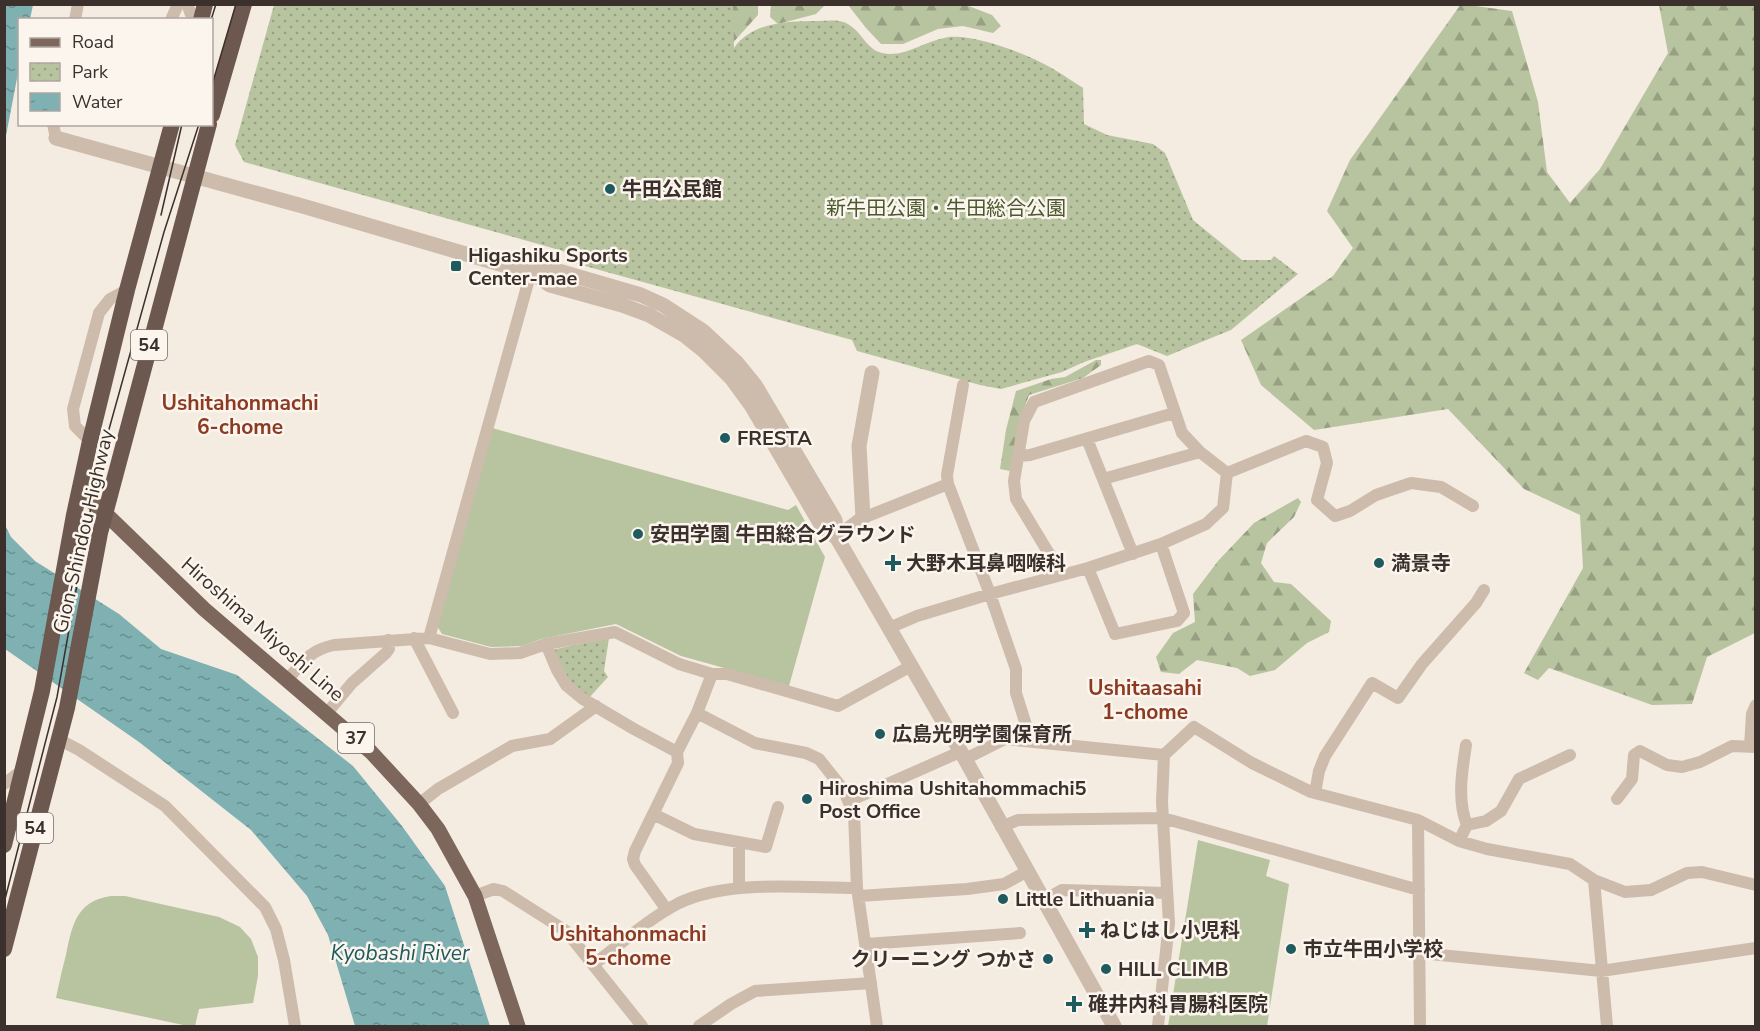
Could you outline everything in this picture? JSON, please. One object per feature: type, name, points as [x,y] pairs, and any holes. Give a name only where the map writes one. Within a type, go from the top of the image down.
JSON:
[{"type":"highway","points":[[213,112],[244,4]]},
{"type":"highway","name":"Gion-Shindou Highway","points":[[90,441],[127,290],[171,126]]},
{"type":"highway","name":"Gion-Shindou Highway","points":[[4,949],[67,708],[98,538],[208,126]]},
{"type":"highway","name":"54","points":[[80,492],[90,441]]},
{"type":"highway","name":"Gion-Shindou Highway","points":[[4,844],[42,691],[73,519],[80,492]]},
{"type":"main road","name":"Hiroshima Miyoshi Line","points":[[80,492],[105,513],[204,609],[371,752],[419,804],[438,829],[476,897],[518,1026]]},
{"type":"street","points":[[172,18],[178,4]]},
{"type":"street","points":[[187,4],[193,18]]},
{"type":"street","points":[[54,131],[194,177],[531,272],[550,285],[622,305],[648,315],[684,335],[704,351],[741,391],[823,528],[837,538],[962,755],[1113,1026]]},
{"type":"street","points":[[429,638],[531,272]]},
{"type":"street","points":[[90,441],[75,426],[73,409],[99,313],[110,298],[127,290]]},
{"type":"street","points":[[1065,573],[1048,552],[1016,499],[1014,482],[1024,421],[1034,402],[1149,361],[1159,365],[1182,433],[1200,452],[1227,473]]},
{"type":"street","points":[[863,518],[859,446],[872,373]]},
{"type":"street","points":[[963,385],[947,475],[948,484],[1016,669],[1016,693],[1031,741]]},
{"type":"street","points":[[1018,456],[1087,440],[1174,413]]},
{"type":"street","points":[[1087,440],[1133,554]]},
{"type":"street","points":[[1227,473],[1306,441],[1323,447],[1327,463],[1317,500],[1335,516],[1350,511],[1376,495],[1411,483],[1441,487],[1473,506]]},
{"type":"street","points":[[1102,479],[1200,452]]},
{"type":"street","points":[[889,628],[917,616],[1133,554],[1206,524],[1223,508],[1227,473]]},
{"type":"street","points":[[837,538],[863,518],[948,484]]},
{"type":"street","points":[[1088,568],[1115,634],[1177,621],[1184,613],[1161,544]]},
{"type":"street","points":[[1315,793],[1319,771],[1325,756],[1372,683],[1398,698],[1422,664],[1476,603],[1484,590]]},
{"type":"street","points":[[288,680],[311,653],[321,647],[429,638],[490,654],[520,653],[546,644],[615,632],[679,664],[712,674],[727,674],[838,706],[910,666]]},
{"type":"street","points":[[414,638],[453,713]]},
{"type":"street","points":[[327,713],[352,683],[387,653],[388,640]]},
{"type":"street","points":[[546,644],[556,670],[566,684],[596,706],[677,752]]},
{"type":"street","points":[[667,910],[633,859],[678,763],[677,752],[712,674]]},
{"type":"street","points":[[1617,799],[1632,778],[1634,754],[1640,751],[1667,765],[1682,767],[1700,762],[1732,746],[1753,747],[1752,714],[1755,705]]},
{"type":"street","points":[[419,804],[438,789],[512,746],[550,739],[596,706]]},
{"type":"street","points":[[696,713],[755,743],[806,753],[819,759],[843,789],[854,814],[858,892],[877,1026]]},
{"type":"street","points":[[1158,1026],[1169,923],[1163,818],[1164,754],[1194,727],[1252,763],[1315,793],[1418,820],[1459,841],[1487,849],[1570,864],[1593,880],[1625,892],[1651,890],[1680,875],[1702,872],[1755,885]]},
{"type":"street","points":[[58,739],[80,750],[165,806],[265,907],[279,939],[295,1026]]},
{"type":"street","points":[[849,801],[1005,739],[1164,754]]},
{"type":"street","points":[[1459,841],[1467,825],[1464,818],[1461,778],[1466,745]]},
{"type":"street","points":[[1467,825],[1486,821],[1501,811],[1519,779],[1570,755]]},
{"type":"street","points":[[4,784],[24,769]]},
{"type":"street","points":[[653,814],[694,834],[766,847],[778,807]]},
{"type":"street","points":[[1001,827],[1018,820],[1163,818],[1419,890]]},
{"type":"street","points":[[1418,820],[1420,1026]]},
{"type":"street","points":[[739,842],[739,887]]},
{"type":"street","points":[[593,965],[667,910],[711,892],[739,887],[858,892],[967,890],[1004,884],[1026,872]]},
{"type":"street","points":[[1593,880],[1607,1026]]},
{"type":"street","points":[[476,897],[494,889],[503,891],[566,931],[641,1026]]},
{"type":"street","points":[[1043,901],[1062,890],[1167,893]]},
{"type":"street","points":[[866,944],[1020,933]]},
{"type":"street","points":[[1420,953],[1601,971],[1755,948]]},
{"type":"street","points":[[699,1026],[755,991],[871,984]]},
{"type":"green space","points":[[771,4],[825,5],[816,14],[778,24],[770,17]]},
{"type":"green space","points":[[1461,4],[1512,11],[1538,102],[1547,172],[1570,203],[1600,169],[1668,53],[1659,5],[1755,5],[1755,633],[1707,657],[1692,704],[1652,705],[1549,668],[1538,680],[1524,673],[1583,568],[1580,515],[1524,489],[1448,409],[1314,430],[1261,385],[1241,340],[1333,276],[1353,248],[1327,211],[1350,160]]},
{"type":"green space","name":"新牛田公園・牛田総合公園","points":[[274,5],[733,5],[734,48],[750,33],[761,28],[794,22],[840,21],[856,30],[873,49],[890,54],[944,38],[979,40],[1040,62],[1083,88],[1084,124],[1107,135],[1153,144],[1165,153],[1193,220],[1242,260],[1271,260],[1274,256],[1298,274],[1231,330],[1167,356],[1137,344],[1062,372],[1001,389],[980,385],[857,351],[852,340],[567,261],[569,253],[244,162],[235,145]]},
{"type":"green space","points":[[722,5],[758,5],[758,15],[730,46],[713,128]]},
{"type":"green space","points":[[848,5],[966,5],[992,15],[1001,26],[993,33],[963,26],[938,29],[903,44],[881,44]]},
{"type":"green space","points":[[1096,360],[1101,360],[1101,365],[1083,378],[1029,395],[1020,421],[1010,471],[1000,469],[1006,430],[1016,391],[1051,379],[1065,377]]},
{"type":"green space","name":"安田学園 牛田総合グラウンド","points":[[492,428],[788,510],[796,505],[825,557],[789,686],[681,656],[616,624],[541,639],[522,646],[491,647],[442,634],[437,626]]},
{"type":"green space","points":[[1298,498],[1301,502],[1294,517],[1267,543],[1261,563],[1274,582],[1291,584],[1331,621],[1329,632],[1307,643],[1275,670],[1250,676],[1237,668],[1197,660],[1179,674],[1161,672],[1156,657],[1173,633],[1195,622],[1193,594],[1218,561],[1254,523]]},
{"type":"green space","points":[[609,638],[604,671],[608,677],[588,699],[575,689],[551,650]]},
{"type":"green space","points":[[1198,840],[1270,860],[1266,876],[1289,884],[1267,1026],[1168,1026]]},
{"type":"green space","points":[[111,896],[125,896],[219,917],[240,927],[251,939],[258,957],[258,976],[253,1003],[199,1009],[195,1026],[188,1026],[56,998],[71,934],[78,916],[90,903]]},
{"type":"water","points":[[5,4],[33,5],[30,18],[18,18],[18,73],[5,141]]},
{"type":"water","name":"Kyobashi River","points":[[4,523],[11,537],[35,561],[119,614],[161,649],[237,675],[353,766],[402,826],[445,886],[490,1026],[355,1026],[328,935],[307,896],[251,830],[139,742],[5,649]]},
{"type":"tram line","points":[[212,18],[216,4]]},
{"type":"tram line","points":[[213,82],[236,4]]},
{"type":"tram line","points":[[161,215],[182,126]]},
{"type":"tram line","points":[[4,903],[57,697],[90,512],[106,440],[164,232],[198,126]]},
{"type":"place","name":"牛田公民館","points":[[610,189]]},
{"type":"place","name":"Higashiku Sports Center-mae","points":[[456,266]]},
{"type":"place","name":"FRESTA","points":[[725,438]]},
{"type":"place","name":"安田学園 牛田総合グラウンド","points":[[638,534]]},
{"type":"place","name":"大野木耳鼻咽喉科","points":[[893,563]]},
{"type":"place","name":"満景寺","points":[[1379,563]]},
{"type":"place","name":"広島光明学園保育所","points":[[880,734]]},
{"type":"place","name":"Hiroshima Ushitahommachi5 Post Office","points":[[807,799]]},
{"type":"place","name":"Little Lithuania","points":[[1003,899]]},
{"type":"place","name":"ねじはし小児科","points":[[1087,930]]},
{"type":"place","name":"市立牛田小学校","points":[[1291,949]]},
{"type":"place","name":"クリーニング つかさ","points":[[1048,959]]},
{"type":"place","name":"HILL CLIMB","points":[[1106,969]]},
{"type":"place","name":"碓井内科胃腸科医院","points":[[1074,1004]]},
{"type":"district","name":"Ushitahonmachi 6-chome","points":[[240,415]]},
{"type":"district","name":"Ushitaasahi 1-chome","points":[[1145,700]]},
{"type":"district","name":"Ushitahonmachi 5-chome","points":[[628,946]]}]
